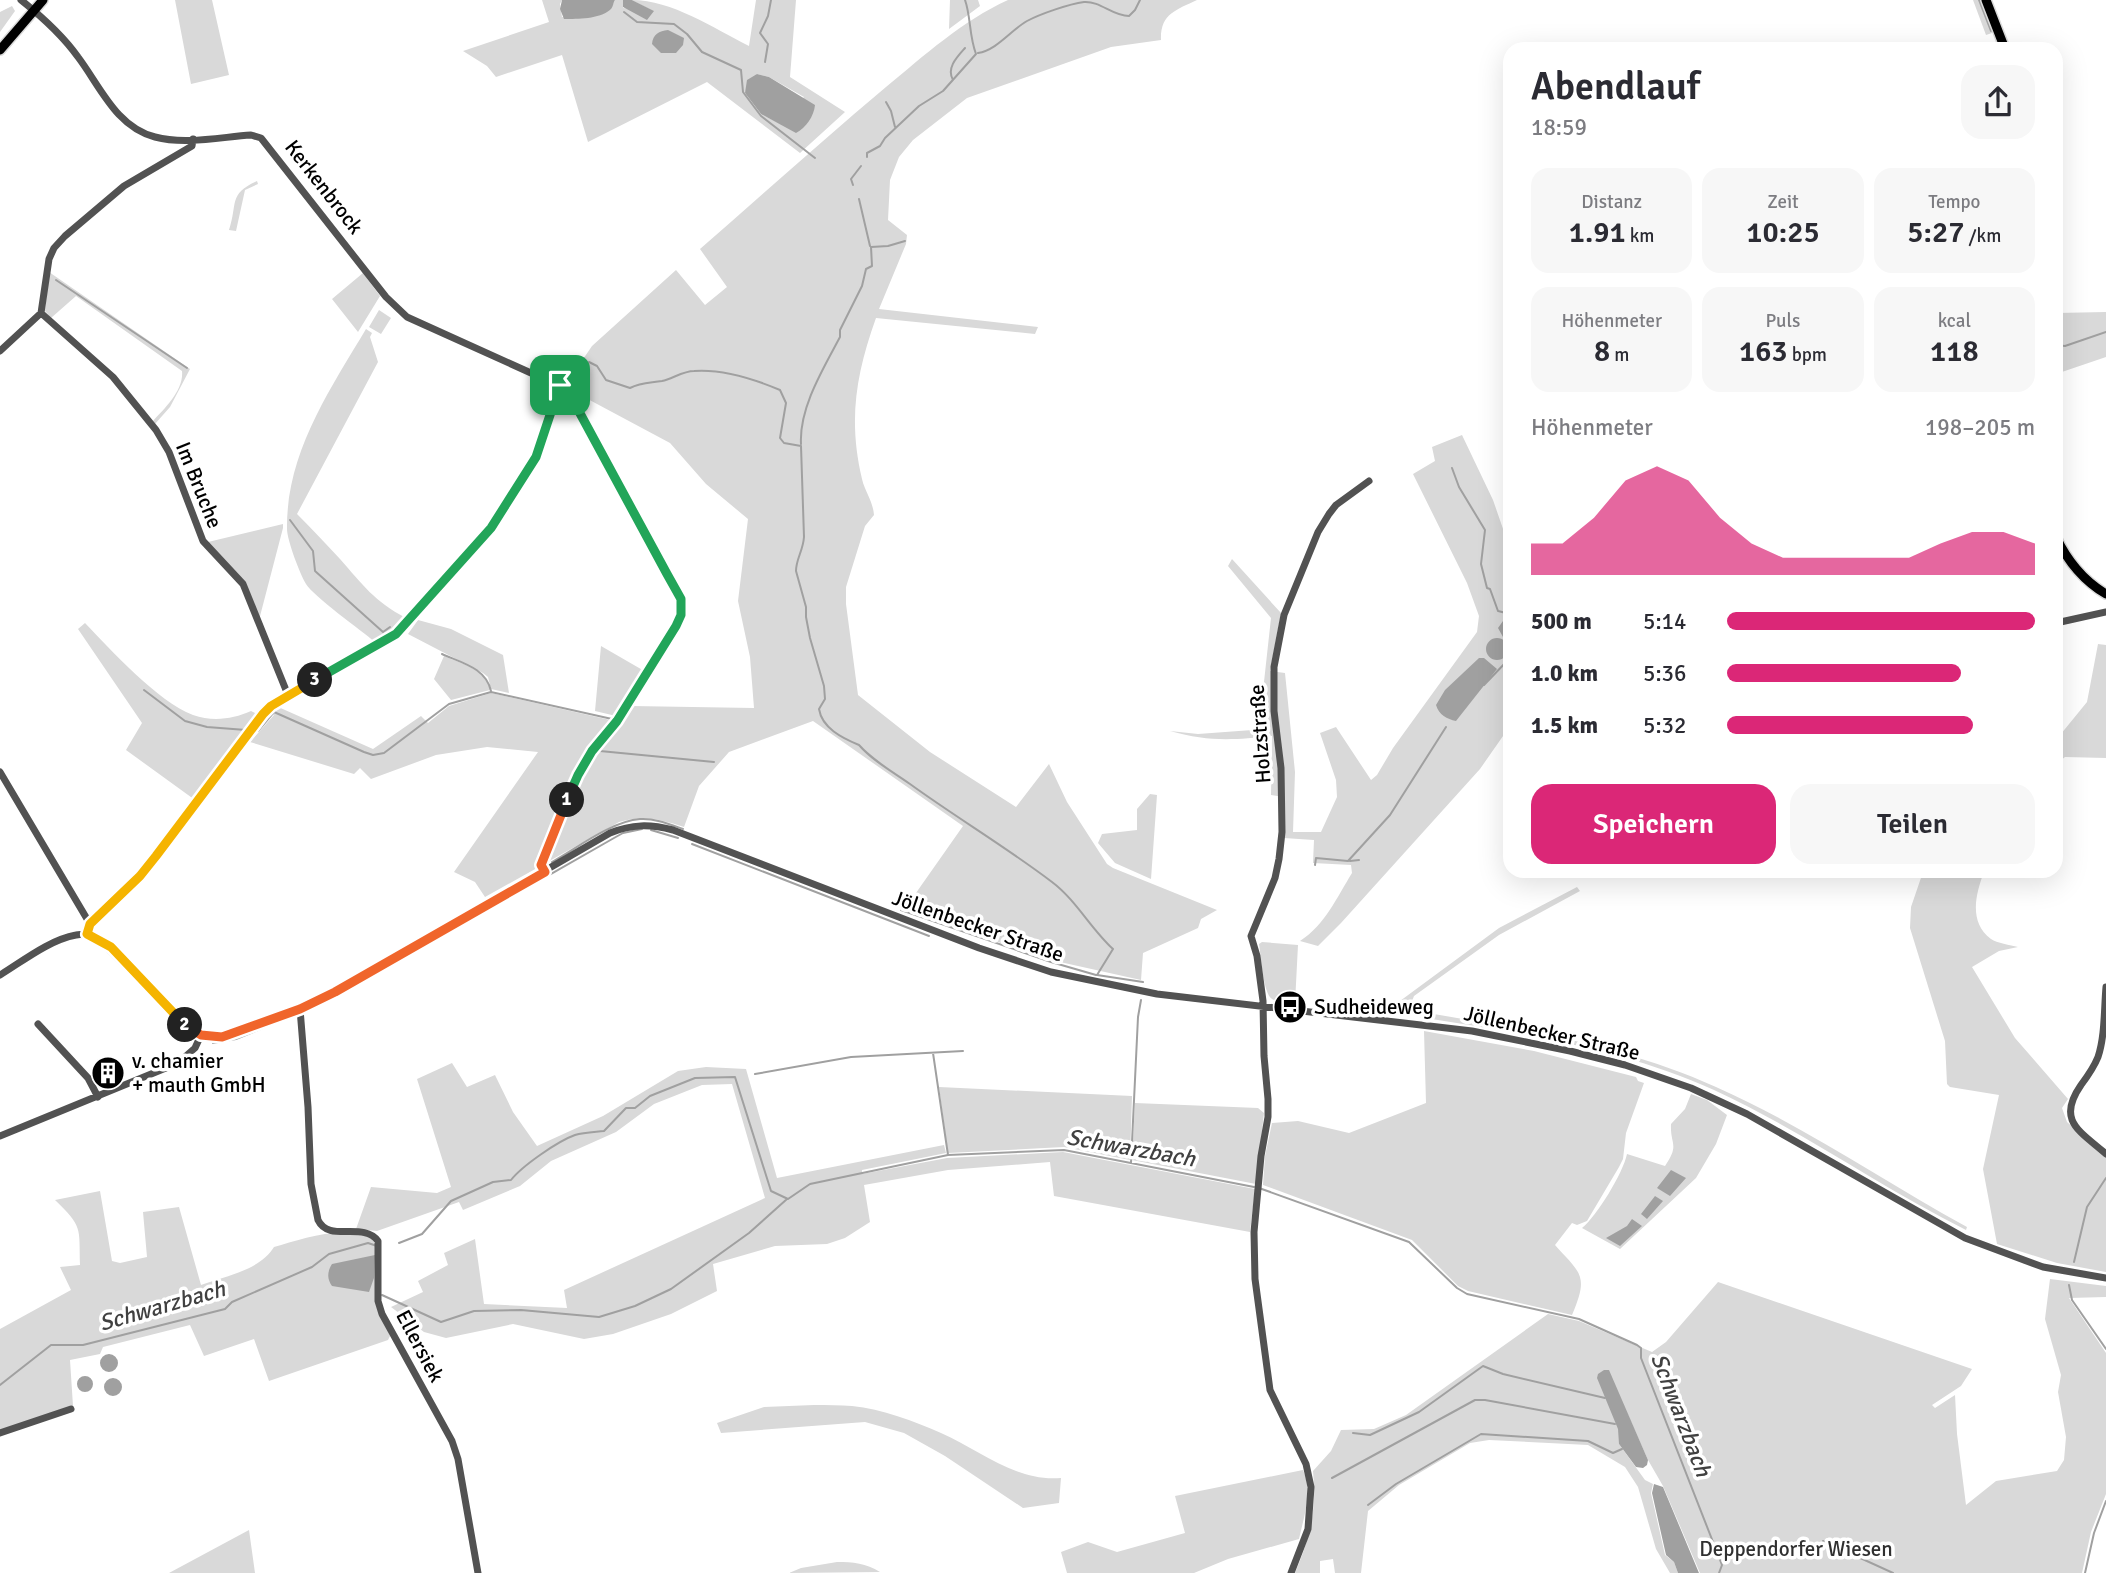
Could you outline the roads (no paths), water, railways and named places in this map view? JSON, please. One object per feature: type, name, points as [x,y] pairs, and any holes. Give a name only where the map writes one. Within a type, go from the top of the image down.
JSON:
[{"type":"main road","points":[[0,50],[43,0]]},
{"type":"main road","points":[[1986,0],[2002,42]]},
{"type":"main road","points":[[2063,549],[2074,567],[2106,594]]},
{"type":"street","name":"Kerkenbrock","points":[[21,0],[77,55],[111,106],[133,126],[155,137],[192,139],[251,135],[265,140],[386,296],[407,317],[560,385]]},
{"type":"street","points":[[0,351],[41,313],[46,272],[54,247],[124,186],[192,146],[192,139]]},
{"type":"street","name":"Im Bruche","points":[[41,313],[113,377],[156,430],[169,452],[203,541],[243,584],[288,695]]},
{"type":"street","points":[[87,934],[90,924],[148,866],[263,714],[288,695],[396,634],[491,528],[536,457],[560,385],[569,393],[681,599],[681,607],[676,626],[650,670],[578,775],[541,865],[545,872]]},
{"type":"street","name":"Holzstraße","points":[[1263,1008],[1257,956],[1251,936],[1275,877],[1282,832],[1281,768],[1274,711],[1274,667],[1278,641],[1284,615],[1322,525],[1336,505],[1368,481]]},
{"type":"street","points":[[2063,621],[2106,612]]},
{"type":"street","points":[[0,772],[90,924]]},
{"type":"street","name":"Jöllenbecker Straße","points":[[201,1035],[222,1037],[234,1034],[300,1009],[335,992],[610,833],[629,826],[651,825],[690,836],[979,948],[1051,972],[1157,995],[1472,1031],[1570,1051],[1650,1073],[1691,1088],[1747,1114],[1948,1230],[2043,1267],[2106,1278]]},
{"type":"street","points":[[0,975],[58,940],[87,934],[111,947],[181,1021],[201,1035],[195,1048],[178,1063],[0,1136]]},
{"type":"street","points":[[2106,987],[2098,1056],[2071,1099],[2069,1110],[2071,1120],[2077,1128],[2106,1154]]},
{"type":"street","points":[[1263,1008],[1268,1117],[1258,1189],[1253,1258],[1268,1381],[1306,1464],[1311,1487],[1308,1529],[1291,1573]]},
{"type":"street","name":"Ellersiek","points":[[300,1009],[314,1208],[321,1225],[329,1231],[356,1231],[374,1235],[378,1241],[382,1314],[452,1441],[458,1459],[478,1573]]},
{"type":"street","points":[[38,1024],[88,1079],[98,1097]]},
{"type":"street","points":[[0,1433],[71,1409]]},
{"type":"waterway","points":[[765,62],[768,44],[760,33],[768,16],[771,0]]},
{"type":"waterway","points":[[867,157],[867,153],[880,146],[919,106],[943,91],[976,54],[965,0]]},
{"type":"waterway","points":[[978,53],[991,48],[1039,15],[1090,2],[1117,14],[1129,16],[1140,0]]},
{"type":"waterway","points":[[1979,0],[1991,31]]},
{"type":"waterway","points":[[624,12],[637,22],[674,24],[687,34],[702,52],[741,70],[743,92],[761,116],[815,158]]},
{"type":"waterway","points":[[953,80],[952,67],[965,48]]},
{"type":"waterway","points":[[886,102],[895,127]]},
{"type":"waterway","points":[[853,185],[851,179],[861,166]]},
{"type":"waterway","points":[[859,199],[870,246]]},
{"type":"waterway","points":[[801,444],[801,430],[813,389],[840,337],[840,330],[862,286],[866,269],[872,266],[871,247],[905,241]]},
{"type":"waterway","points":[[56,280],[187,368]]},
{"type":"waterway","points":[[2063,346],[2106,332]]},
{"type":"waterway","points":[[589,362],[597,366],[606,380],[630,388],[666,380],[686,372],[704,371],[737,376],[780,390],[786,403],[780,438],[784,443],[801,446],[804,537],[796,571],[806,607],[810,638],[824,686],[825,699],[819,709],[824,722],[834,732],[859,745],[883,766],[1061,889],[1113,949],[1097,975],[1143,982]]},
{"type":"waterway","points":[[1452,468],[1459,487],[1485,530],[1481,564],[1487,588],[1490,589],[1498,611],[1503,612]]},
{"type":"waterway","points":[[290,520],[313,551],[315,571],[383,632],[390,627]]},
{"type":"waterway","points":[[442,654],[479,672],[491,691]]},
{"type":"waterway","points":[[1484,685],[1503,665]]},
{"type":"waterway","points":[[144,690],[185,721],[207,727],[246,730]]},
{"type":"waterway","points":[[258,731],[274,712],[373,755],[384,753],[449,704],[491,692],[612,719]]},
{"type":"waterway","points":[[1315,865],[1316,858],[1348,861],[1390,815],[1446,727]]},
{"type":"waterway","points":[[600,751],[714,762]]},
{"type":"waterway","points":[[552,862],[606,830],[629,821],[651,819],[683,829]]},
{"type":"waterway","points":[[416,951],[623,833],[642,829]]},
{"type":"waterway","points":[[651,830],[678,838]]},
{"type":"waterway","points":[[692,844],[929,936]]},
{"type":"waterway","points":[[1350,861],[1359,860]]},
{"type":"waterway","points":[[225,1032],[332,989],[535,872]]},
{"type":"waterway","points":[[901,910],[1096,975]]},
{"type":"waterway","points":[[105,949],[190,1035]]},
{"type":"waterway","points":[[341,994],[409,955]]},
{"type":"waterway","points":[[1131,1163],[1141,1000]]},
{"type":"waterway","points":[[213,1043],[236,1039],[285,1019]]},
{"type":"waterway","points":[[755,1074],[851,1057],[963,1051]]},
{"type":"waterway","points":[[933,1053],[948,1155]]},
{"type":"waterway","name":"Schwarzbach","points":[[399,1243],[422,1234],[451,1201],[493,1182],[511,1180],[532,1161],[568,1138],[604,1131],[626,1108],[635,1108],[650,1096],[695,1078],[735,1077],[771,1191],[788,1199],[810,1184],[948,1155],[1064,1150],[1254,1187]]},
{"type":"waterway","points":[[2074,1262],[2087,1207],[2106,1178]]},
{"type":"waterway","name":"Schwarzbach","points":[[1259,1188],[1409,1242],[1457,1288],[1467,1294],[1579,1319],[1641,1348],[1641,1358],[1722,1565],[1719,1573]]},
{"type":"waterway","points":[[382,1295],[441,1322],[474,1311],[521,1310],[599,1317],[635,1306],[671,1289],[749,1233],[787,1199]]},
{"type":"waterway","name":"Schwarzbach","points":[[0,1385],[51,1345],[83,1345],[225,1309],[232,1302],[312,1267],[329,1254],[368,1243],[377,1246]]},
{"type":"waterway","points":[[2069,1285],[2072,1300],[2106,1349]]},
{"type":"waterway","points":[[1353,1433],[1370,1435],[1419,1412],[1483,1366],[1503,1374],[1605,1398]]},
{"type":"waterway","points":[[1332,1478],[1475,1400],[1615,1424]]},
{"type":"waterway","points":[[1368,1505],[1396,1484],[1481,1434],[1588,1441],[1613,1453],[1622,1449]]},
{"type":"waterway","points":[[2085,1573],[2094,1533],[2106,1501]]},
{"type":"waterway","points":[[1823,1541],[1893,1573]]},
{"type":"place","name":"Sudheideweg","points":[[1290,1007]]},
{"type":"place","name":"v. chamier + mauth GmbH","points":[[108,1073]]},
{"type":"park label","name":"Deppendorfer Wiesen","points":[[1796,1549]]}]
